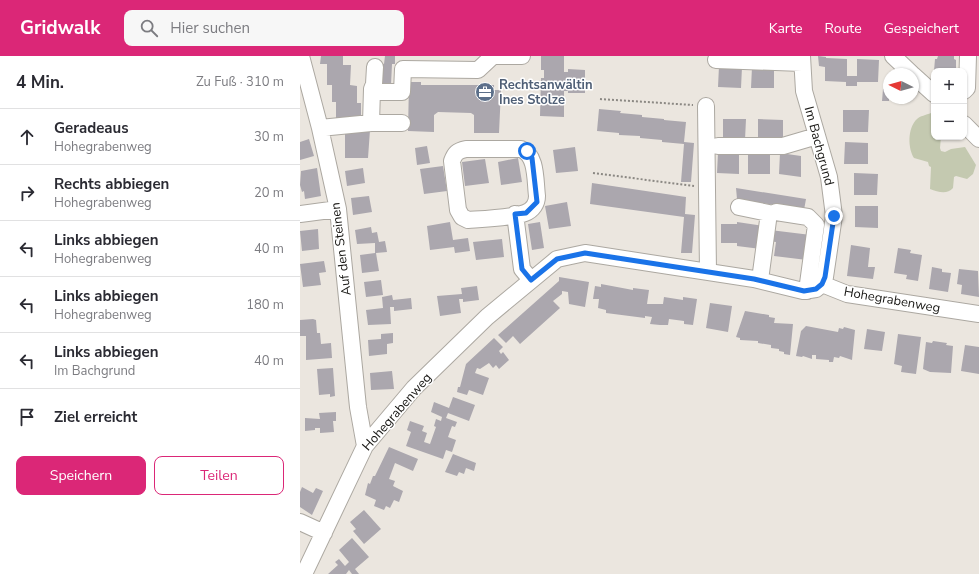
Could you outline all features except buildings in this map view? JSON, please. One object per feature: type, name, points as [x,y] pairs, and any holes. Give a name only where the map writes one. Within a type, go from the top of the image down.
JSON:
[{"type":"street","name":"Auf den Steinen","points":[[301,56],[320,128],[338,209],[358,407],[365,446]]},
{"type":"street","points":[[379,92],[402,92],[403,70],[478,70],[493,56],[522,60]]},
{"type":"street","points":[[893,56],[906,68]]},
{"type":"street","points":[[967,88],[968,56]]},
{"type":"street","points":[[716,60],[802,59]]},
{"type":"street","name":"Im Bachgrund","points":[[802,59],[804,91],[829,177],[834,216],[825,277],[822,284]]},
{"type":"street","points":[[371,123],[372,89],[374,84],[376,62]]},
{"type":"street","points":[[919,80],[931,91]]},
{"type":"street","points":[[706,106],[708,272]]},
{"type":"street","points":[[320,128],[371,123],[402,123]]},
{"type":"street","points":[[967,127],[979,139]]},
{"type":"street","points":[[718,146],[783,146],[817,136]]},
{"type":"street","points":[[466,149],[521,149],[527,151],[532,158],[537,202],[526,213],[515,214],[468,220],[462,217],[458,210],[452,161],[454,154],[459,150],[466,149]]},
{"type":"street","points":[[739,207],[769,213],[760,280]]},
{"type":"street","points":[[300,214],[338,209]]},
{"type":"street","points":[[776,212],[808,217],[816,225],[807,290],[816,289],[822,284]]},
{"type":"street","points":[[515,214],[522,269],[531,280]]},
{"type":"street","name":"Hohegrabenweg","points":[[304,574],[365,446],[414,388],[487,317],[557,259],[585,253],[760,280],[804,291],[807,290]]},
{"type":"street","name":"Hohegrabenweg","points":[[822,284],[847,294],[979,314]]},
{"type":"street","points":[[300,522],[324,533]]},
{"type":"path","points":[[600,99],[706,106]]},
{"type":"path","points":[[593,173],[707,188]]},
{"type":"green space","points":[[931,113],[931,140],[941,140],[941,151],[945,152],[951,149],[965,147],[976,165],[973,174],[967,179],[956,176],[954,177],[953,188],[948,192],[939,192],[930,189],[931,167],[929,166],[928,162],[914,158],[912,154],[910,144],[911,128],[920,117]]},
{"type":"place","name":"Rechtsanwältin Ines Stolze","points":[[485,92]]},
{"type":"route","points":[[527,151],[532,158],[537,202],[526,213],[515,214],[522,269],[531,280],[557,259],[585,253],[754,279],[804,291],[816,289],[822,284],[825,277],[834,216]]}]
